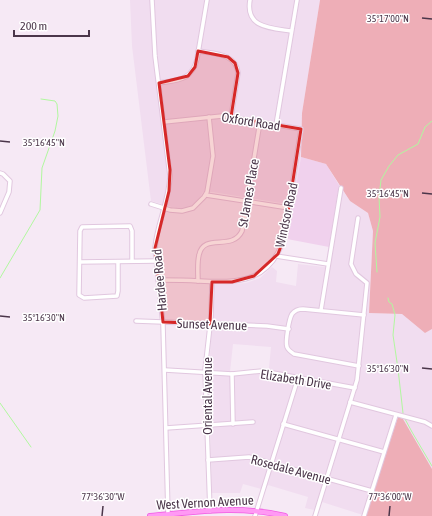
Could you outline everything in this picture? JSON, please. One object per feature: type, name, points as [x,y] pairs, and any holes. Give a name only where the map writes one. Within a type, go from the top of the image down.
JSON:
[{"type":"main road","name":"West Vernon Avenue","points":[[150,516],[232,509],[257,510],[285,516]]},
{"type":"street","name":"Hardee Road","points":[[152,0],[154,48],[170,176],[169,189],[156,243],[156,261],[163,322],[170,515]]},
{"type":"street","points":[[159,83],[178,80],[188,76],[195,67],[207,0]]},
{"type":"street","points":[[250,0],[250,13],[252,18],[258,23],[266,27],[291,31]]},
{"type":"street","points":[[276,125],[297,0]]},
{"type":"street","points":[[198,51],[228,57],[236,66],[238,73],[231,117]]},
{"type":"street","points":[[151,204],[176,211],[188,210],[197,205],[206,195],[214,156],[209,116]]},
{"type":"street","name":"Oxford Road","points":[[164,122],[218,116],[291,127]]},
{"type":"street","name":"St James Place","points":[[198,281],[198,256],[201,250],[210,243],[231,242],[239,236],[243,226],[260,122]]},
{"type":"street","name":"Windsor Road","points":[[158,280],[232,282],[247,279],[266,268],[276,256],[284,238],[301,129],[291,127]]},
{"type":"street","points":[[0,213],[10,192],[10,181],[2,174]]},
{"type":"street","points":[[321,310],[341,188]]},
{"type":"street","points":[[206,195],[289,208]]},
{"type":"street","points":[[315,516],[355,388],[359,366],[367,283],[356,274],[351,264],[358,218]]},
{"type":"street","points":[[118,262],[117,296],[84,298],[79,294],[80,228],[84,226],[130,226],[132,228],[132,262]]},
{"type":"street","points":[[276,256],[328,264]]},
{"type":"street","points":[[80,262],[156,261]]},
{"type":"street","name":"Oriental Avenue","points":[[210,511],[206,373],[212,282]]},
{"type":"street","points":[[359,366],[294,354],[288,350],[287,345],[290,318],[295,311],[300,309],[364,315]]},
{"type":"street","name":"Sunset Avenue","points":[[136,321],[268,326],[289,329]]},
{"type":"street","name":"Elizabeth Drive","points":[[165,370],[232,374],[262,371],[355,388]]},
{"type":"street","points":[[232,374],[233,424]]},
{"type":"street","points":[[255,516],[298,378]]},
{"type":"street","points":[[350,402],[421,421],[432,426]]},
{"type":"street","points":[[364,516],[396,415]]},
{"type":"street","points":[[166,428],[253,422]]},
{"type":"street","points":[[283,424],[384,452]]},
{"type":"street","name":"Rosedale Avenue","points":[[208,460],[248,457],[372,491]]},
{"type":"highlighted area","points":[[198,51],[228,57],[235,63],[238,73],[231,117],[301,129],[284,238],[278,254],[254,276],[232,282],[212,282],[210,324],[163,322],[155,248],[169,191],[170,170],[159,83],[188,76],[195,67]]},
{"type":"shaded area","points":[[130,0],[320,0],[302,113],[301,157],[293,205],[212,192],[203,192],[198,201],[191,206],[182,209],[151,201],[132,46]]},
{"type":"shaded area","points":[[320,0],[432,0],[432,329],[425,333],[402,314],[369,313],[373,231],[368,213],[350,201],[326,164],[301,157],[302,113]]},
{"type":"shaded area","points":[[301,157],[326,164],[339,185],[329,247],[287,239]]},
{"type":"shaded area","points":[[339,185],[350,201],[368,213],[373,231],[369,313],[402,314],[425,333],[432,329],[432,469],[403,419],[366,516],[322,502],[319,511],[305,508],[308,497],[268,485],[265,490],[243,484],[240,493],[212,493],[209,371],[214,285],[246,283],[260,278],[272,267],[277,271],[276,282],[296,286],[298,264],[325,267]],"holes":[[[233,344],[271,347],[269,368],[230,372]]]},
{"type":"shaded area","points":[[398,417],[403,419],[432,469],[432,516],[365,516]]},
{"type":"waterway","points":[[0,278],[40,210],[42,168],[55,131],[58,116],[57,104],[55,101],[41,99]]},
{"type":"waterway","points":[[377,272],[375,243],[380,217],[379,197],[381,180],[389,166],[398,155],[418,144],[425,127],[432,121]]},
{"type":"waterway","points":[[388,298],[389,302],[392,304],[395,315],[393,335],[403,413]]},
{"type":"waterway","points":[[0,403],[31,447]]},
{"type":"waterway","points":[[405,419],[432,466]]}]
